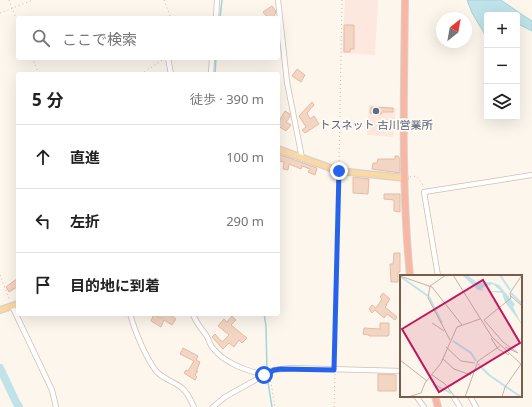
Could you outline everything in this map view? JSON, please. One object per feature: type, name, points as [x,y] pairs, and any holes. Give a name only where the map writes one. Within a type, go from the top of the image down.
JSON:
[{"type":"highway","points":[[405,0],[405,178],[406,240],[409,274]]},
{"type":"highway","points":[[435,397],[438,407]]},
{"type":"main road","points":[[280,150],[339,171],[405,178]]},
{"type":"main road","points":[[0,310],[15,305]]},
{"type":"street","points":[[216,16],[217,0]]},
{"type":"street","points":[[278,0],[280,16]]},
{"type":"street","points":[[280,18],[287,82],[302,158]]},
{"type":"street","points":[[167,60],[170,72]]},
{"type":"street","points":[[211,72],[212,60]]},
{"type":"street","points":[[438,275],[427,191],[532,175]]},
{"type":"street","points":[[20,316],[52,390],[56,407]]},
{"type":"street","points":[[131,316],[137,337],[156,371],[161,376],[181,387],[194,407]]},
{"type":"street","points":[[194,316],[197,324],[208,338],[211,346],[229,362],[240,367],[267,373]]},
{"type":"street","points":[[213,407],[225,397],[267,373],[281,369],[400,371]]},
{"type":"street","points":[[417,397],[424,407]]},
{"type":"street","points":[[455,397],[460,407]]},
{"type":"street","points":[[471,397],[476,407]]},
{"type":"path","points":[[9,0],[16,18]]},
{"type":"path","points":[[0,13],[34,0]]},
{"type":"path","points":[[164,0],[170,16]]},
{"type":"path","points":[[334,407],[342,0]]},
{"type":"path","points":[[33,60],[38,72]]},
{"type":"path","points":[[144,72],[163,60]]},
{"type":"path","points":[[405,178],[416,176],[427,191]]},
{"type":"path","points":[[0,276],[15,305]]},
{"type":"path","points":[[267,373],[275,407]]},
{"type":"shaded area","points":[[345,0],[378,0],[375,55],[342,53]]},
{"type":"shaded area","points":[[369,105],[396,108],[393,137],[367,135]]},
{"type":"water","points":[[467,0],[501,0],[518,12],[484,12],[484,33],[472,12]]},
{"type":"water","points":[[520,13],[532,21],[532,31],[520,25]]},
{"type":"building","points":[[272,6],[276,13],[275,16],[266,16],[263,12]]},
{"type":"building","points":[[344,25],[354,25],[354,49],[350,49],[350,52],[344,52]]},
{"type":"building","points":[[297,69],[305,75],[301,82],[292,76]]},
{"type":"building","points":[[312,102],[314,105],[307,113],[310,119],[314,116],[319,124],[305,133],[302,130],[306,127],[299,116]]},
{"type":"building","points":[[371,107],[393,108],[393,112],[382,112],[381,114],[370,113]]},
{"type":"building","points":[[285,111],[290,114],[290,117],[286,122],[291,125],[286,131],[280,127],[280,120]]},
{"type":"building","points":[[280,155],[317,168],[315,175],[308,172],[310,169],[302,166],[301,169],[289,164],[288,170],[283,169],[284,162],[280,161]]},
{"type":"building","points":[[395,156],[398,156],[400,159],[400,173],[372,169],[373,163],[377,163],[378,159],[395,159]]},
{"type":"building","points":[[353,177],[369,179],[368,194],[353,193]]},
{"type":"building","points":[[384,194],[400,194],[400,212],[394,211],[394,200],[384,199]]},
{"type":"building","points":[[394,253],[400,253],[400,272],[398,272],[398,282],[391,282],[390,264],[393,264]]},
{"type":"building","points":[[16,280],[16,288],[9,292],[6,287]]},
{"type":"building","points":[[383,293],[390,299],[385,307],[397,317],[395,320],[387,314],[384,318],[375,310],[372,313],[369,309],[372,305],[376,308],[382,299],[380,297]]},
{"type":"building","points":[[153,316],[161,318],[162,316],[172,316],[176,319],[172,325],[164,320],[161,327],[151,321]]},
{"type":"building","points":[[232,316],[236,320],[231,325],[247,338],[242,343],[239,340],[234,347],[229,343],[223,349],[212,337],[215,334],[222,342],[229,335],[218,326],[224,319],[227,322]]},
{"type":"building","points":[[380,323],[389,323],[388,336],[369,336],[363,334],[364,328],[380,329]]},
{"type":"building","points":[[183,348],[198,356],[196,360],[200,362],[196,372],[198,371],[195,375],[197,377],[195,380],[184,373],[186,370],[188,371],[194,361],[180,354]]},
{"type":"building","points":[[378,374],[396,375],[396,391],[378,391]]},
{"type":"waterway","points":[[220,16],[222,0]]},
{"type":"waterway","points":[[215,72],[216,60]]},
{"type":"waterway","points":[[264,316],[267,372]]},
{"type":"waterway","points":[[0,368],[19,407]]},
{"type":"waterway","points":[[267,376],[272,407]]},
{"type":"place","name":"トスネット 古川営業所","points":[[376,111]]},
{"type":"route","points":[[264,375],[274,370],[291,368],[334,370],[339,171]]}]
